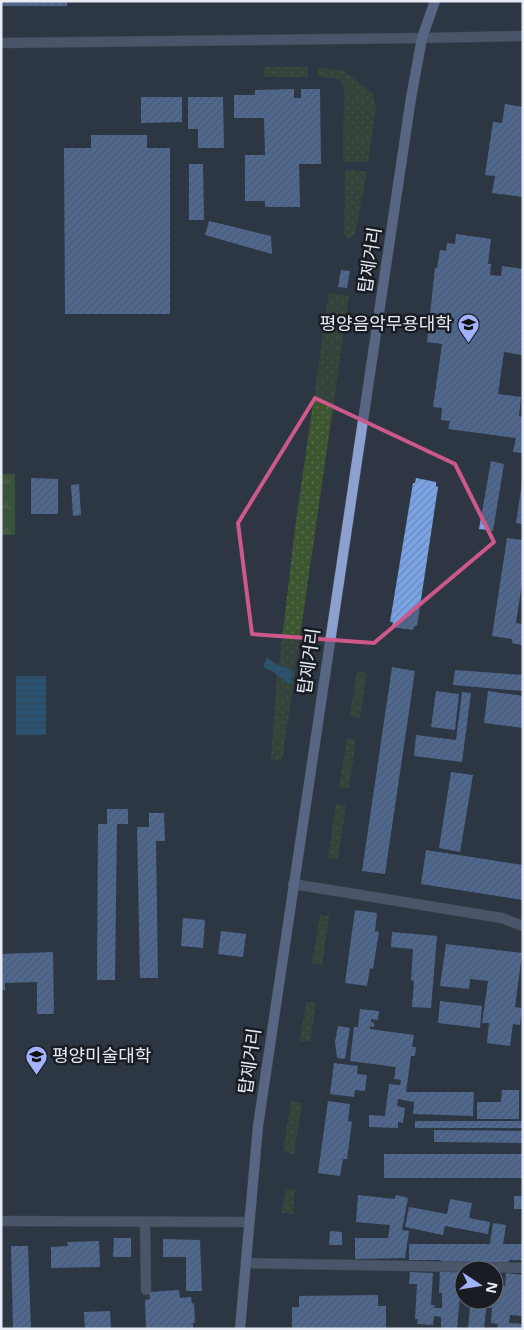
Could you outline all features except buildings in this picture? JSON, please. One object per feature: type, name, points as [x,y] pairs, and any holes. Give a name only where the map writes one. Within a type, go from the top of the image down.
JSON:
[{"type":"main road","name":"탑제거리","points":[[240,1329],[258,1126],[293,884],[386,257],[422,38],[435,1]]},
{"type":"street","points":[[1,43],[523,36]]},
{"type":"street","points":[[293,884],[502,918],[523,926]]},
{"type":"street","points":[[1,1221],[249,1222]]},
{"type":"street","points":[[144,1222],[146,1290]]},
{"type":"street","points":[[246,1263],[523,1268]]},
{"type":"highlighted area","points":[[315,398],[455,464],[494,542],[374,643],[252,634],[238,523]]},
{"type":"green space","points":[[264,67],[308,67],[308,77],[264,77]]},
{"type":"green space","points":[[318,67],[344,71],[373,94],[376,107],[368,162],[343,162],[344,86],[339,79],[318,76]]},
{"type":"green space","points":[[345,170],[367,171],[355,234],[349,239],[344,234]]},
{"type":"green space","points":[[329,293],[349,296],[282,761],[271,760],[277,675],[290,685],[293,671],[279,665],[295,528]]},
{"type":"green space","points":[[1,474],[15,474],[15,535],[1,535]]},
{"type":"green space","points":[[357,671],[367,673],[360,718],[350,716]]},
{"type":"green space","points":[[347,738],[356,739],[349,788],[339,787]]},
{"type":"green space","points":[[336,804],[346,806],[338,859],[328,858]]},
{"type":"green space","points":[[320,915],[329,916],[322,965],[312,963]]},
{"type":"green space","points":[[306,1002],[316,1003],[310,1042],[300,1041]]},
{"type":"green space","points":[[291,1101],[302,1103],[294,1154],[283,1152]]},
{"type":"green space","points":[[285,1189],[295,1190],[293,1214],[282,1213]]},
{"type":"water","points":[[267,657],[274,663],[293,671],[290,685],[263,667]]},
{"type":"water","points":[[16,676],[46,676],[46,735],[16,735]]},
{"type":"place","name":"평양음악무용대학","points":[[468,343]]},
{"type":"place","name":"평양미술대학","points":[[36,1075]]}]
